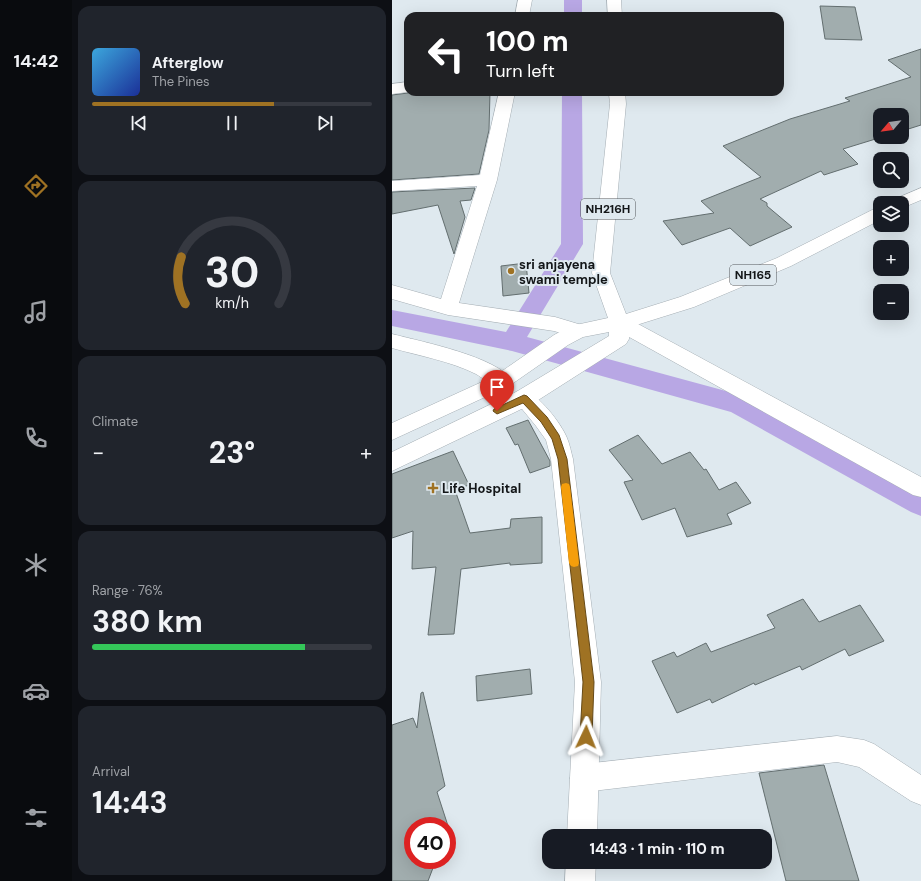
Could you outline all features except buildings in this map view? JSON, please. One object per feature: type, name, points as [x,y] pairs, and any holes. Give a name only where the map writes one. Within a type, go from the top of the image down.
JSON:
[{"type":"main road","points":[[522,12],[524,0]]},
{"type":"main road","points":[[614,0],[615,12]]},
{"type":"main road","points":[[392,89],[404,88]]},
{"type":"main road","points":[[448,308],[488,180],[506,96]]},
{"type":"main road","name":"NH216H","points":[[617,96],[618,104],[602,273],[620,324]]},
{"type":"main road","points":[[392,186],[488,180]]},
{"type":"main road","points":[[909,199],[921,193]]},
{"type":"main road","name":"NH165","points":[[392,432],[502,381],[565,332],[620,324],[687,302],[784,262],[873,217]]},
{"type":"main road","points":[[392,292],[448,308],[513,318],[565,332]]},
{"type":"main road","points":[[392,462],[524,398],[618,339],[620,324],[921,488]]},
{"type":"main road","points":[[392,341],[458,359],[483,369],[502,381]]},
{"type":"main road","points":[[524,398],[544,420],[556,438],[562,459],[588,682],[582,829]]},
{"type":"main road","points":[[584,778],[837,749],[864,754],[921,791]]},
{"type":"main road","points":[[580,881],[581,869]]},
{"type":"waterway","points":[[573,0],[573,12]]},
{"type":"waterway","points":[[512,342],[572,244],[572,96]]},
{"type":"waterway","points":[[392,318],[512,342]]},
{"type":"waterway","points":[[512,342],[739,404],[921,504]]},
{"type":"slow traffic","points":[[566,487],[574,563]]},
{"type":"place","name":"sri anjayena swami temple","points":[[511,271]]},
{"type":"place","name":"Life Hospital","points":[[433,488]]},
{"type":"route","points":[[497,411],[524,398],[544,420],[556,438],[562,459],[588,682],[586,737]]}]
